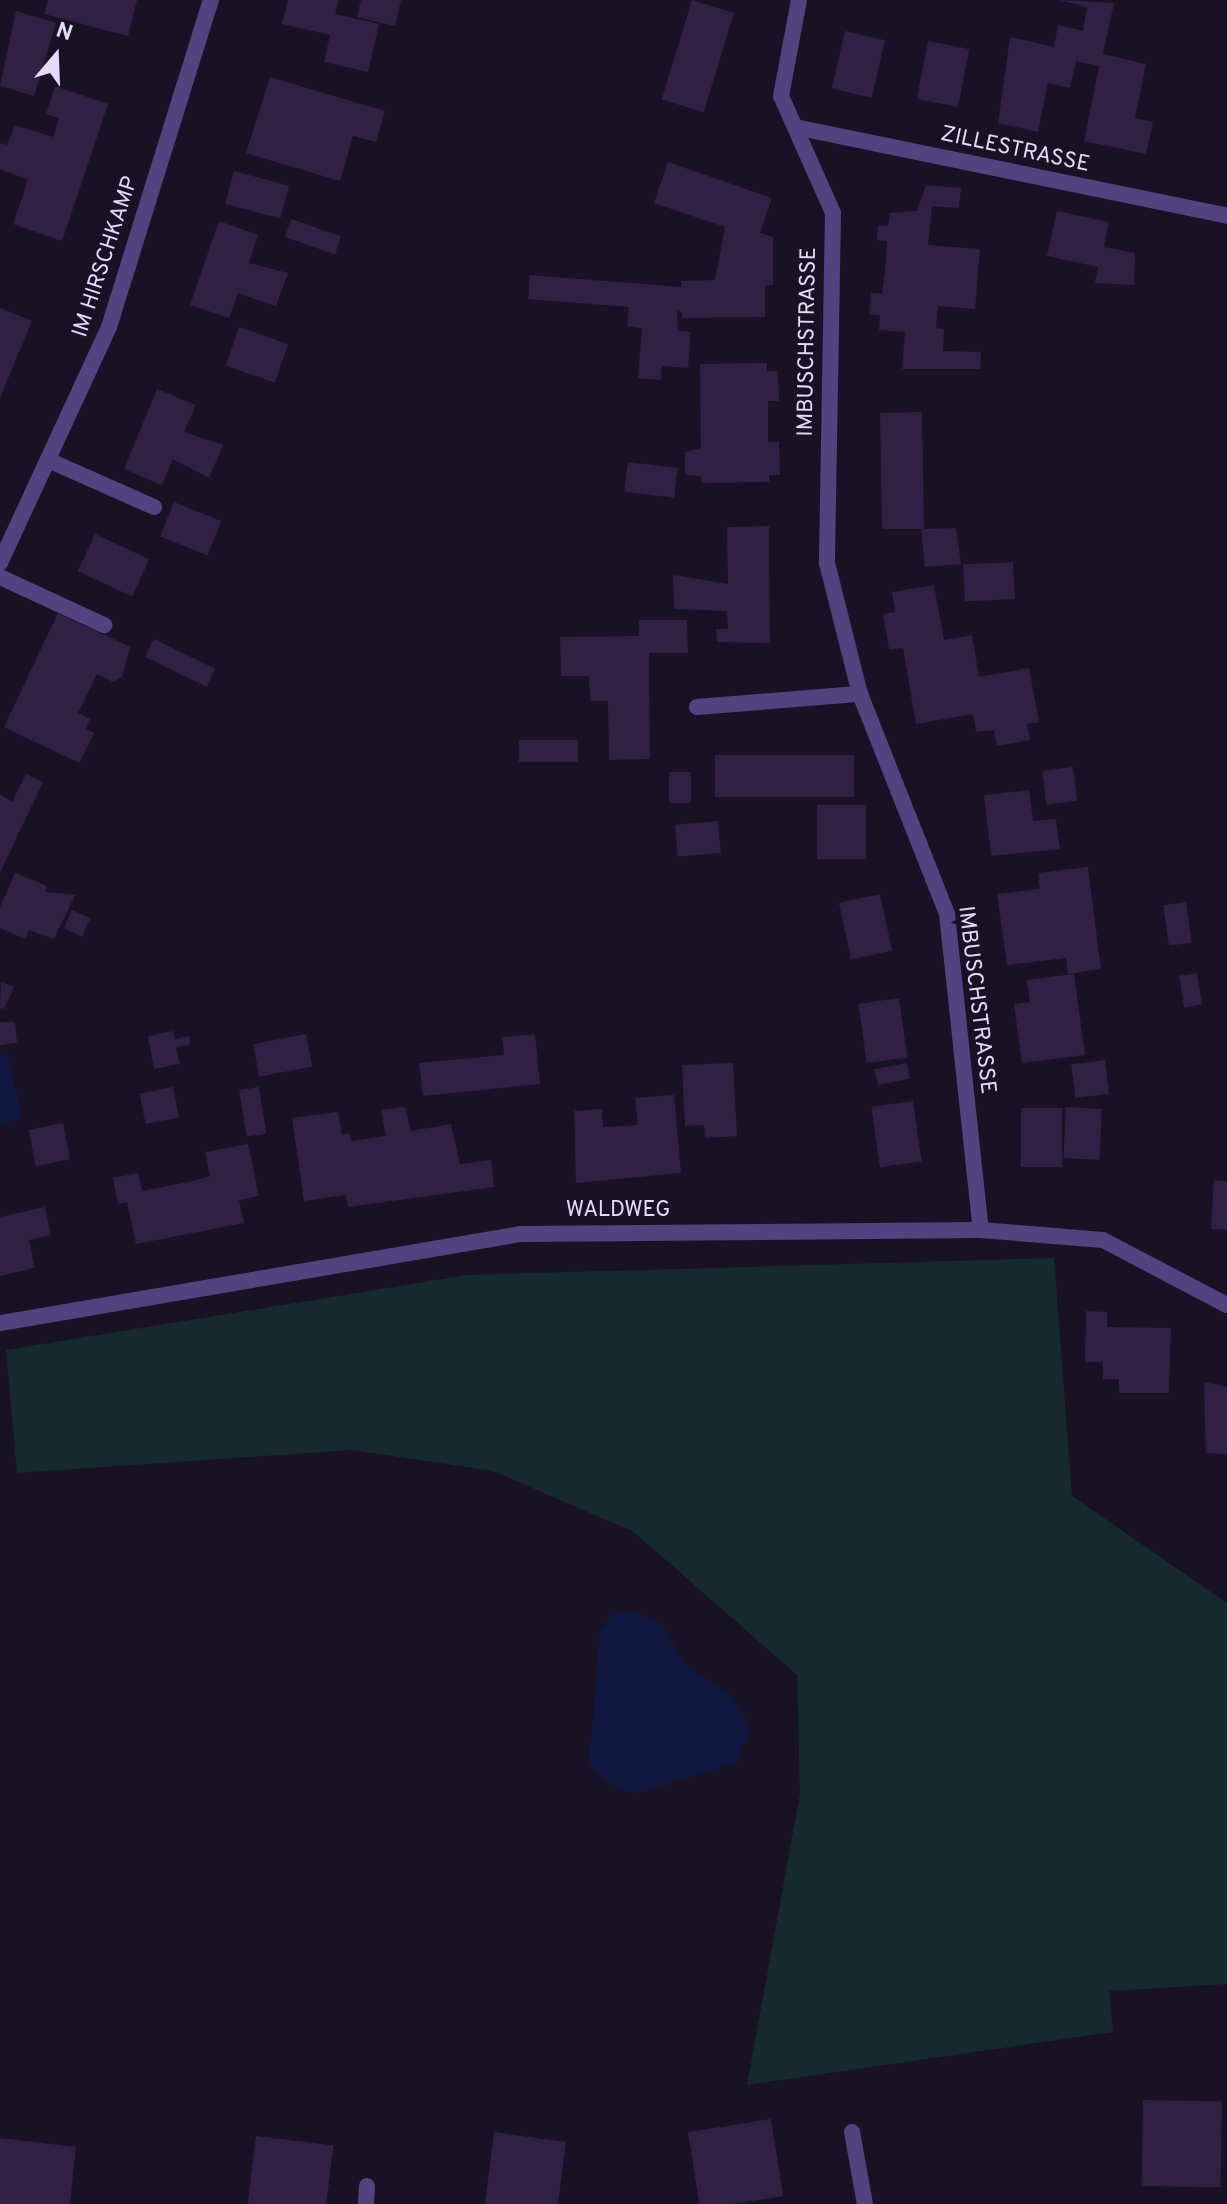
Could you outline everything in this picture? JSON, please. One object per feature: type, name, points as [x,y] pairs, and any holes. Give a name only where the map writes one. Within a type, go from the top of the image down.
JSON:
[{"type":"street","name":"IM HIRSCHKAMP","points":[[0,563],[109,327],[211,0]]},
{"type":"street","name":"IMBUSCHSTRASSE","points":[[799,0],[781,96],[833,213],[827,563],[860,694],[947,914],[981,1230]]},
{"type":"street","name":"ZILLESTRASSE","points":[[795,127],[1227,216]]},
{"type":"street","points":[[48,460],[154,507]]},
{"type":"street","points":[[0,577],[104,625]]},
{"type":"street","points":[[697,707],[860,694]]},
{"type":"street","name":"WALDWEG","points":[[0,1323],[521,1234],[981,1230],[1103,1240],[1227,1305]]},
{"type":"street","points":[[852,2132],[865,2204]]},
{"type":"street","points":[[366,2204],[367,2186]]},
{"type":"green space","points":[[1054,1258],[1072,1496],[1227,1603],[1227,1984],[1109,1991],[1113,2032],[747,2085],[800,1794],[797,1675],[634,1532],[493,1471],[352,1450],[17,1473],[6,1350],[467,1275]]},
{"type":"shaded area","points":[[8,1054],[22,1118],[0,1123],[0,1055]]},
{"type":"shaded area","points":[[615,1612],[638,1612],[662,1625],[688,1668],[728,1692],[751,1728],[736,1763],[638,1793],[618,1790],[589,1766],[600,1631]]},
{"type":"building","points":[[48,0],[137,0],[128,36],[44,14]]},
{"type":"building","points":[[288,0],[339,0],[335,14],[379,24],[368,72],[324,62],[330,35],[282,24]]},
{"type":"building","points":[[361,0],[401,0],[395,26],[357,17]]},
{"type":"building","points":[[692,0],[734,13],[704,112],[662,99]]},
{"type":"building","points":[[1059,0],[1114,3],[1103,54],[1146,64],[1135,118],[1153,122],[1146,154],[1084,141],[1099,66],[1076,61],[1070,88],[1048,83],[1038,132],[998,123],[1010,37],[1054,47],[1058,25],[1083,31],[1087,7]]},
{"type":"building","points":[[16,11],[56,23],[34,96],[0,86]]},
{"type":"building","points":[[845,31],[885,40],[872,98],[832,88]]},
{"type":"building","points":[[928,41],[969,49],[958,107],[917,99]]},
{"type":"building","points":[[270,77],[385,111],[376,142],[353,136],[340,181],[246,153]]},
{"type":"building","points":[[55,86],[108,104],[62,241],[13,224],[28,180],[0,169],[0,143],[7,145],[15,125],[53,137],[59,118],[46,114]]},
{"type":"building","points":[[668,162],[772,198],[760,233],[773,237],[773,285],[765,285],[765,317],[682,318],[682,312],[677,311],[678,331],[691,332],[688,368],[662,366],[661,380],[638,378],[642,328],[627,326],[629,307],[528,299],[530,275],[681,287],[681,281],[715,280],[725,227],[654,203]]},
{"type":"building","points":[[234,171],[289,186],[280,219],[225,204]]},
{"type":"building","points":[[926,185],[961,188],[959,208],[932,206],[928,245],[980,249],[975,309],[938,306],[936,328],[944,329],[943,351],[981,352],[980,369],[902,369],[905,332],[879,330],[880,315],[869,314],[871,293],[882,294],[885,271],[887,241],[877,240],[878,225],[888,226],[890,213],[917,211]]},
{"type":"building","points":[[1057,211],[1109,222],[1104,247],[1135,253],[1134,285],[1095,283],[1098,267],[1047,256]]},
{"type":"building","points":[[291,219],[341,236],[335,254],[285,237]]},
{"type":"building","points":[[219,221],[258,235],[249,263],[288,273],[276,306],[238,293],[229,318],[190,305]]},
{"type":"building","points":[[0,308],[32,321],[0,398]]},
{"type":"building","points":[[239,327],[288,344],[275,383],[226,366]]},
{"type":"building","points":[[767,363],[767,371],[778,371],[779,401],[768,401],[768,442],[779,442],[780,475],[769,475],[769,482],[701,483],[701,476],[685,475],[685,452],[701,448],[700,364]]},
{"type":"building","points":[[157,389],[196,405],[184,432],[223,445],[209,478],[173,459],[162,485],[124,469]]},
{"type":"building","points":[[922,412],[924,529],[956,528],[961,564],[925,567],[921,529],[882,529],[880,413]]},
{"type":"building","points":[[628,462],[678,468],[674,498],[624,492]]},
{"type":"building","points":[[174,502],[221,521],[207,555],[160,536]]},
{"type":"building","points":[[769,526],[770,643],[717,642],[716,629],[728,629],[727,611],[674,609],[673,575],[728,584],[727,527]]},
{"type":"building","points":[[95,534],[149,559],[132,597],[78,571]]},
{"type":"building","points":[[1013,562],[1015,599],[965,602],[963,565]]},
{"type":"building","points":[[934,585],[944,640],[972,635],[979,677],[1029,668],[1039,722],[1027,724],[1030,740],[997,746],[994,730],[976,732],[973,714],[916,724],[903,648],[889,650],[883,614],[895,612],[892,592]]},
{"type":"building","points":[[58,613],[130,647],[122,677],[113,682],[97,674],[78,713],[90,719],[86,729],[94,733],[79,763],[4,727]]},
{"type":"building","points":[[639,620],[687,620],[688,653],[649,653],[650,759],[609,760],[608,701],[590,701],[589,676],[561,676],[560,637],[639,636]]},
{"type":"building","points":[[154,639],[215,669],[206,687],[145,657]]},
{"type":"building","points":[[519,740],[578,740],[578,762],[519,762]]},
{"type":"building","points":[[715,755],[854,755],[854,797],[715,797]]},
{"type":"building","points":[[1073,767],[1077,801],[1046,805],[1042,771]]},
{"type":"building","points":[[669,772],[691,772],[691,803],[669,803]]},
{"type":"building","points":[[26,774],[43,782],[0,873],[0,794],[12,802]]},
{"type":"building","points":[[1029,790],[1033,821],[1056,819],[1060,849],[991,856],[984,795]]},
{"type":"building","points":[[817,805],[866,805],[866,859],[817,859]]},
{"type":"building","points":[[718,821],[721,853],[678,857],[675,825]]},
{"type":"building","points":[[1088,867],[1101,969],[1068,974],[1066,958],[1007,965],[997,894],[1040,889],[1038,873]]},
{"type":"building","points":[[15,873],[47,886],[45,892],[75,895],[54,939],[29,930],[25,939],[0,928],[0,907]]},
{"type":"building","points":[[880,894],[892,951],[851,959],[839,903]]},
{"type":"building","points":[[1186,902],[1192,943],[1169,946],[1163,905]]},
{"type":"building","points":[[72,910],[90,918],[82,936],[64,928]]},
{"type":"building","points":[[1197,973],[1202,1005],[1184,1007],[1179,976]]},
{"type":"building","points":[[1074,974],[1085,1055],[1022,1063],[1014,1004],[1030,1002],[1027,980]]},
{"type":"building","points":[[1,982],[14,987],[4,1009],[0,1008]]},
{"type":"building","points":[[899,998],[907,1057],[867,1063],[858,1004]]},
{"type":"building","points":[[0,1022],[15,1022],[17,1043],[0,1045]]},
{"type":"building","points":[[173,1031],[175,1039],[189,1036],[190,1045],[176,1047],[180,1064],[154,1069],[148,1036]]},
{"type":"building","points":[[306,1034],[312,1066],[259,1077],[253,1044]]},
{"type":"building","points":[[535,1034],[540,1084],[423,1096],[419,1063],[504,1055],[502,1037]]},
{"type":"building","points":[[1105,1060],[1109,1094],[1075,1098],[1071,1064]]},
{"type":"building","points":[[733,1063],[737,1136],[705,1138],[704,1125],[685,1126],[682,1065]]},
{"type":"building","points":[[907,1063],[910,1079],[878,1085],[875,1069]]},
{"type":"building","points":[[173,1087],[179,1117],[146,1124],[140,1093]]},
{"type":"building","points":[[259,1087],[266,1133],[247,1137],[239,1090]]},
{"type":"building","points":[[674,1095],[681,1173],[576,1183],[574,1111],[602,1109],[603,1127],[638,1125],[635,1098]]},
{"type":"building","points":[[913,1101],[921,1161],[880,1167],[871,1107]]},
{"type":"building","points":[[405,1107],[411,1131],[451,1124],[460,1164],[491,1160],[494,1187],[348,1207],[346,1195],[304,1201],[292,1118],[338,1112],[342,1135],[350,1133],[351,1141],[386,1136],[381,1110]]},
{"type":"building","points":[[1066,1107],[1102,1109],[1099,1160],[1063,1158]]},
{"type":"building","points":[[1021,1108],[1062,1108],[1062,1167],[1021,1167]]},
{"type":"building","points":[[63,1123],[70,1159],[36,1166],[29,1130]]},
{"type":"building","points":[[248,1144],[259,1196],[239,1200],[244,1223],[136,1244],[127,1202],[118,1204],[113,1178],[138,1173],[142,1191],[193,1181],[210,1176],[205,1152]]},
{"type":"building","points":[[1214,1180],[1227,1181],[1227,1230],[1211,1229]]},
{"type":"building","points":[[45,1207],[51,1235],[29,1240],[35,1268],[0,1276],[0,1217]]},
{"type":"building","points":[[1086,1311],[1107,1312],[1107,1327],[1171,1328],[1169,1393],[1119,1393],[1119,1379],[1103,1379],[1103,1362],[1085,1362]]},
{"type":"building","points":[[1204,1382],[1227,1387],[1227,1454],[1206,1453],[1206,1461]]},
{"type":"building","points":[[1143,2100],[1222,2101],[1220,2187],[1141,2186]]},
{"type":"building","points":[[771,2119],[783,2196],[733,2204],[699,2204],[688,2132]]},
{"type":"building","points":[[494,2132],[566,2142],[558,2204],[485,2204]]},
{"type":"building","points":[[256,2136],[333,2146],[326,2204],[248,2203]]},
{"type":"building","points":[[0,2138],[76,2147],[70,2204],[0,2204]]}]
